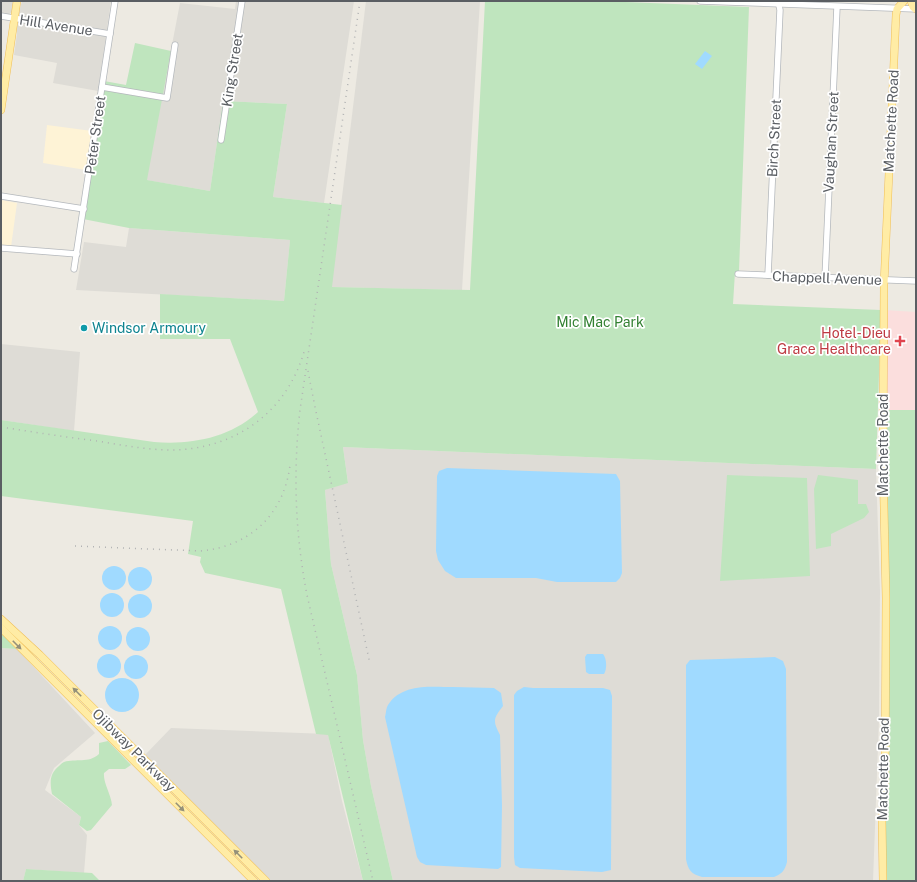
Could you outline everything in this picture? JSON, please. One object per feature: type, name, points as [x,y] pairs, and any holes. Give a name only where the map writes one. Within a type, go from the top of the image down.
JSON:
[{"type":"main road","points":[[1,110],[17,1]]},
{"type":"main road","points":[[897,9],[904,1]]},
{"type":"main road","points":[[911,1],[913,7],[916,9]]},
{"type":"main road","name":"Matchette Road","points":[[883,881],[882,820],[885,791],[886,598],[883,462],[884,280],[897,9]]},
{"type":"main road","name":"Ojibway Parkway","points":[[1,619],[40,655],[266,881]]},
{"type":"main road","name":"Ojibway Parkway","points":[[1,628],[254,881]]},
{"type":"street","name":"Peter Street","points":[[74,269],[115,1]]},
{"type":"street","name":"King Street","points":[[221,140],[242,1]]},
{"type":"street","points":[[700,1],[916,9]]},
{"type":"street","name":"Birch Street","points":[[768,276],[780,10],[779,3]]},
{"type":"street","name":"Vaughan Street","points":[[825,278],[837,6]]},
{"type":"street","name":"Hill Avenue","points":[[1,16],[110,34]]},
{"type":"street","points":[[102,87],[167,98],[175,45]]},
{"type":"street","points":[[1,196],[84,209]]},
{"type":"street","points":[[1,248],[77,254]]},
{"type":"street","name":"Chappell Avenue","points":[[738,274],[916,281]]},
{"type":"shaded area","points":[[1,1],[14,1],[12,12],[8,15],[1,14]]},
{"type":"shaded area","points":[[22,1],[111,1],[98,91],[53,83],[57,63],[14,55],[17,25]]},
{"type":"shaded area","points":[[236,1],[354,1],[324,203],[273,197],[287,104],[223,101],[210,191],[146,180],[180,3],[235,9]]},
{"type":"shaded area","points":[[366,1],[480,1],[462,290],[331,287]]},
{"type":"shaded area","points":[[47,125],[92,131],[86,170],[43,163]]},
{"type":"shaded area","points":[[1,200],[17,203],[11,247],[1,246]]},
{"type":"shaded area","points":[[129,228],[290,240],[284,301],[76,290],[84,242],[126,247]]},
{"type":"shaded area","name":"Hotel-Dieu Grace Healthcare","points":[[884,310],[916,312],[916,410],[883,410]]},
{"type":"shaded area","points":[[1,344],[80,352],[74,431],[1,420]]},
{"type":"shaded area","points":[[343,447],[876,469],[880,591],[879,719],[873,881],[393,881],[371,786],[363,740],[357,675],[331,564],[325,490],[348,482]]},
{"type":"shaded area","points":[[1,648],[17,649],[95,733],[54,768],[45,790],[81,817],[79,825],[87,835],[84,873],[26,869],[23,881],[1,880]]},
{"type":"shaded area","points":[[171,728],[328,734],[342,801],[363,881],[269,881],[144,756]]},
{"type":"green space","name":"Mic Mac Park","points":[[485,1],[601,1],[749,7],[739,271],[735,272],[733,304],[881,310],[876,469],[343,447],[348,483],[325,490],[331,564],[357,675],[363,740],[371,786],[393,881],[363,881],[328,735],[316,734],[281,589],[205,573],[200,562],[201,557],[188,554],[193,521],[1,496],[1,420],[168,443],[196,441],[223,434],[247,421],[258,412],[230,339],[160,339],[160,294],[284,301],[290,240],[129,228],[83,219],[104,81],[126,85],[135,43],[171,51],[147,180],[210,191],[223,101],[287,104],[273,197],[342,205],[332,287],[470,290]]},
{"type":"green space","points":[[883,410],[916,410],[916,881],[886,881],[884,839]]},
{"type":"green space","points":[[727,475],[807,478],[810,576],[720,581]]},
{"type":"green space","points":[[818,475],[858,480],[858,504],[866,504],[869,512],[864,518],[831,534],[831,546],[816,549],[814,489]]},
{"type":"green space","points":[[1,633],[17,649],[1,648]]},
{"type":"green space","points":[[108,741],[131,765],[125,769],[109,769],[104,773],[112,805],[91,830],[87,831],[79,825],[81,817],[52,794],[51,779],[53,772],[63,763],[68,761],[91,759],[99,754],[99,743]]},
{"type":"green space","points":[[26,869],[92,873],[100,881],[23,881]]},
{"type":"water","points":[[705,51],[712,56],[702,69],[695,64]]},
{"type":"water","points":[[447,468],[616,474],[620,481],[622,573],[620,578],[616,582],[557,582],[536,578],[456,578],[445,571],[438,560],[436,551],[437,476],[439,471]]},
{"type":"water","points":[[114,566],[122,570],[126,578],[122,586],[114,590],[106,586],[102,578],[106,570]]},
{"type":"water","points":[[140,567],[148,571],[152,579],[148,587],[140,591],[132,587],[128,579],[132,571]]},
{"type":"water","points":[[112,593],[120,597],[124,605],[120,613],[112,617],[104,613],[100,605],[104,597]]},
{"type":"water","points":[[140,594],[148,598],[152,606],[148,614],[140,618],[132,614],[128,606],[132,598]]},
{"type":"water","points":[[110,626],[118,630],[122,638],[118,646],[110,650],[102,646],[98,638],[102,630]]},
{"type":"water","points":[[138,627],[146,631],[150,639],[146,647],[138,651],[130,647],[126,639],[130,631]]},
{"type":"water","points":[[109,654],[117,658],[121,666],[117,674],[109,678],[101,674],[97,666],[101,658]]},
{"type":"water","points":[[587,654],[603,654],[606,664],[604,674],[589,674],[586,672],[585,657]]},
{"type":"water","points":[[136,655],[144,659],[148,667],[144,675],[136,679],[128,675],[124,667],[128,659]]},
{"type":"water","points":[[775,657],[783,661],[786,669],[786,865],[779,875],[774,877],[698,876],[691,871],[686,859],[686,665],[690,660]]},
{"type":"water","points":[[122,678],[134,683],[139,695],[134,707],[122,712],[110,707],[105,695],[110,683]]},
{"type":"water","points":[[426,687],[494,688],[501,693],[503,706],[495,719],[500,735],[502,805],[501,867],[498,869],[426,865],[420,862],[417,857],[385,717],[386,709],[394,698],[409,690]]},
{"type":"water","points":[[524,687],[603,688],[610,690],[612,696],[611,870],[602,872],[520,868],[515,865],[514,695],[517,691]]},
{"type":"railway","points":[[360,1],[300,410],[296,456],[296,502],[300,549],[307,595],[373,881]]},
{"type":"railway","points":[[1,427],[153,449],[172,450],[195,448],[217,443],[237,435],[255,424],[271,410],[285,393],[296,374],[304,352]]},
{"type":"railway","points":[[308,371],[370,664]]},
{"type":"railway","points":[[75,546],[200,551],[218,548],[234,543],[261,525],[272,513],[280,499],[286,483],[290,465]]},
{"type":"place","name":"Windsor Armoury","points":[[84,328]]},
{"type":"place","name":"Hotel-Dieu Grace Healthcare","points":[[900,341]]}]
